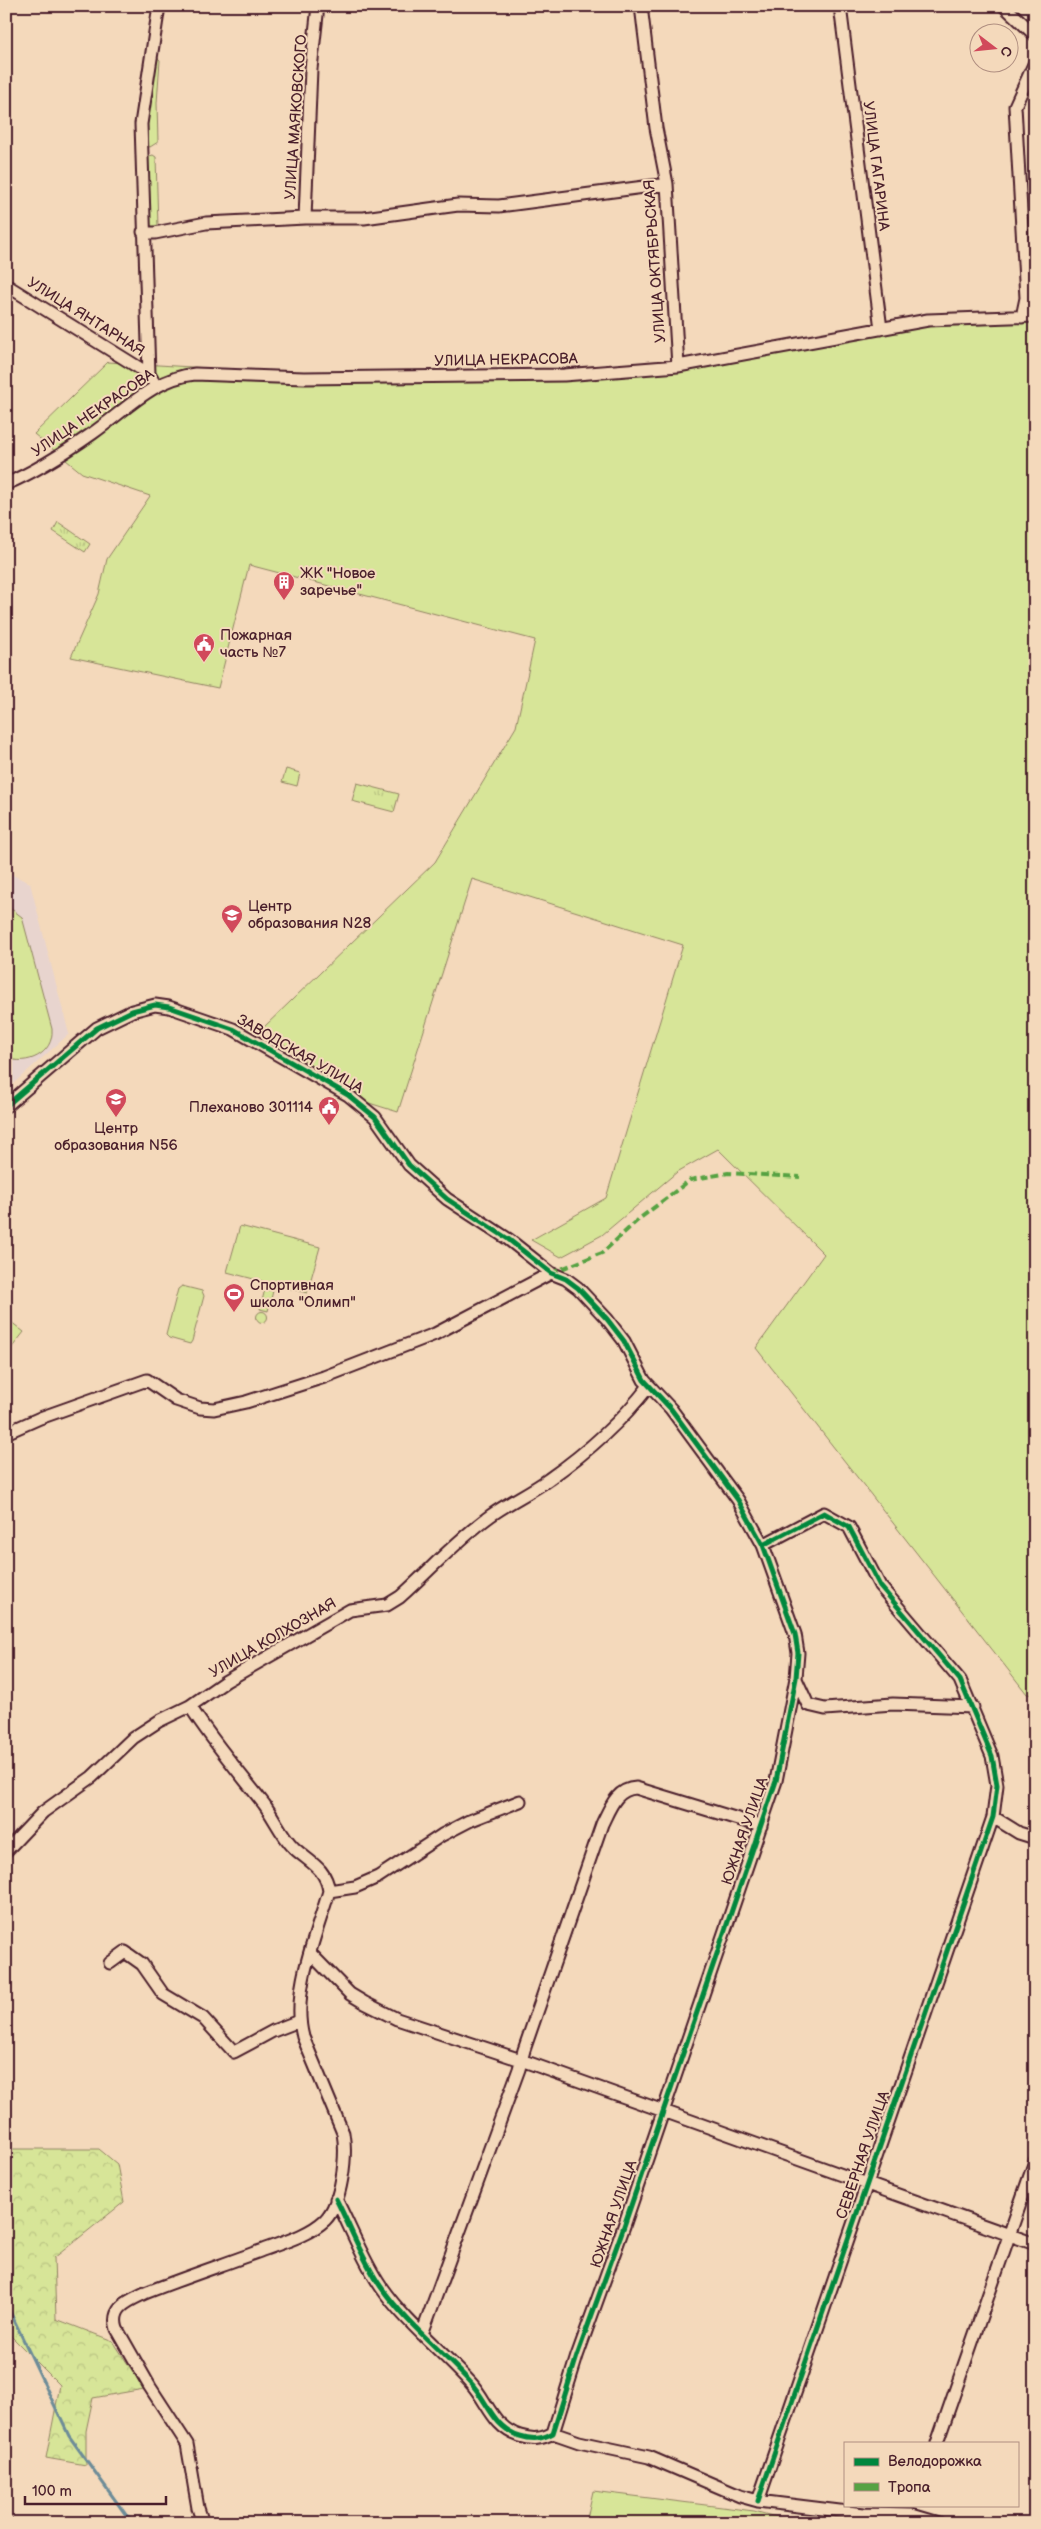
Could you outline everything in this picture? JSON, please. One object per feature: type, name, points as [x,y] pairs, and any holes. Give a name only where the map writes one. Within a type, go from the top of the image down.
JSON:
[{"type":"street","points":[[156,386],[149,374],[141,124],[159,6]]},
{"type":"street","name":"УЛИЦА МАЯКОВСКОГО","points":[[143,232],[155,233],[206,223],[304,218],[311,69],[318,6]]},
{"type":"street","name":"УЛИЦА ОКТЯБРЬСКАЯ","points":[[641,6],[656,128],[667,184],[678,366]]},
{"type":"street","name":"УЛИЦА ГАГАРИНА","points":[[840,6],[881,329]]},
{"type":"street","points":[[1004,6],[1035,35]]},
{"type":"street","points":[[1022,317],[1026,298],[1016,106],[1035,62]]},
{"type":"street","points":[[304,218],[364,218],[458,205],[499,206],[667,184]]},
{"type":"street","name":"УЛИЦА ЯНТАРНАЯ","points":[[6,285],[149,374]]},
{"type":"street","name":"УЛИЦА НЕКРАСОВА","points":[[6,484],[33,471],[93,434],[156,386],[178,376],[195,374],[304,378],[564,375],[678,366],[936,320],[1035,316]]},
{"type":"street","name":"ЗАВОДСКАЯ УЛИЦА","points":[[6,1106],[97,1028],[145,1007],[161,1005],[238,1031],[354,1098],[375,1117],[409,1164],[447,1199],[508,1239],[551,1273],[566,1279],[578,1288],[607,1319],[624,1341],[649,1386],[675,1414],[738,1500],[763,1545],[795,1634],[797,1673]]},
{"type":"street","points":[[6,1433],[40,1418],[147,1380],[183,1403],[206,1409],[230,1406],[276,1393],[324,1377],[435,1334],[551,1273]]},
{"type":"street","name":"УЛИЦА КОЛХОЗНАЯ","points":[[6,1851],[43,1812],[92,1777],[133,1738],[159,1721],[190,1706],[226,1681],[350,1610],[387,1605],[400,1597],[450,1548],[479,1524],[548,1480],[590,1447],[624,1415],[649,1386]]},
{"type":"street","name":"СЕВЕРНАЯ УЛИЦА","points":[[758,2500],[993,1817],[997,1785],[990,1747],[960,1680],[880,1586],[849,1527],[824,1513],[763,1545]]},
{"type":"street","points":[[797,1673],[808,1705],[825,1709],[893,1704],[973,1708]]},
{"type":"street","name":"ЮЖНАЯ УЛИЦА","points":[[553,2433],[577,2356],[776,1781],[797,1673]]},
{"type":"street","points":[[190,1706],[210,1737],[266,1808],[280,1832],[295,1848],[322,1870],[329,1891],[301,1991],[299,2021],[303,2037],[344,2141],[344,2165],[336,2199],[326,2219],[308,2232],[151,2291],[118,2309],[115,2319],[117,2329],[150,2387],[187,2444],[198,2508],[203,2523]]},
{"type":"street","name":"ЮЖНАЯ УЛИЦА","points":[[422,2334],[521,2060],[602,1824],[617,1796],[626,1790],[640,1789],[761,1826]]},
{"type":"street","points":[[329,1891],[355,1887],[378,1877],[442,1835],[469,1821],[520,1801]]},
{"type":"street","points":[[993,1817],[1019,1833],[1035,1838]]},
{"type":"street","points":[[110,1963],[124,1953],[134,1956],[151,1973],[163,1994],[203,2018],[234,2052],[274,2031],[299,2021]]},
{"type":"street","points":[[311,1954],[350,1994],[381,2012],[662,2111]]},
{"type":"street","name":"СЕВЕРНАЯ УЛИЦА","points":[[662,2111],[1035,2244]]},
{"type":"street","points":[[937,2442],[1035,2161]]},
{"type":"street","points":[[336,2199],[381,2288],[422,2334],[472,2384],[491,2413],[506,2430],[535,2439],[553,2433],[579,2442],[649,2457],[740,2496],[758,2500],[864,2514],[914,2510],[939,2523]]},
{"type":"shaded area","points":[[6,872],[30,883],[69,1034],[6,1090]]},
{"type":"green space","points":[[158,58],[160,60],[157,103],[158,142],[150,147],[147,146],[146,119]]},
{"type":"green space","points":[[153,155],[156,157],[158,227],[149,227],[147,157]]},
{"type":"green space","points":[[1035,320],[1035,1695],[1027,1694],[756,1348],[824,1254],[718,1149],[677,1172],[602,1235],[561,1257],[531,1240],[606,1198],[683,945],[472,879],[398,1112],[353,1098],[263,1028],[435,862],[516,727],[535,640],[249,565],[218,688],[71,657],[99,594],[107,559],[150,496],[82,473],[34,434],[108,362],[376,378],[651,368],[651,364],[902,327]]},
{"type":"green space","points":[[58,522],[90,544],[85,552],[53,531]]},
{"type":"green space","points":[[286,769],[300,773],[297,786],[282,782]]},
{"type":"green space","points":[[357,783],[399,794],[394,812],[352,801]]},
{"type":"green space","points":[[6,905],[22,917],[52,1029],[49,1045],[38,1056],[30,1059],[14,1060],[6,1058]]},
{"type":"green space","points":[[240,1226],[320,1247],[307,1293],[227,1272]]},
{"type":"green space","points":[[182,1286],[202,1291],[204,1296],[190,1344],[169,1338],[166,1335],[178,1289]]},
{"type":"green space","points":[[265,1289],[273,1291],[268,1311],[260,1309]]},
{"type":"green space","points":[[260,1312],[264,1312],[267,1317],[266,1321],[260,1322],[257,1319],[257,1315]]},
{"type":"green space","points":[[6,1318],[24,1332],[6,1355]]},
{"type":"green space","points":[[6,2149],[99,2149],[117,2164],[124,2202],[54,2258],[56,2319],[113,2341],[144,2389],[93,2398],[86,2431],[86,2465],[46,2458],[60,2385],[6,2331],[6,2215],[9,2215],[6,2208]]},
{"type":"green space","points":[[593,2491],[754,2511],[798,2523],[586,2523]]},
{"type":"waterway","points":[[6,2303],[69,2436],[126,2515],[137,2523]]},
{"type":"railway","points":[[6,2513],[13,2523]]},
{"type":"marked path","points":[[551,1273],[602,1253],[639,1219],[690,1180],[728,1173],[800,1177]]},
{"type":"cycle path","points":[[6,1106],[97,1028],[132,1011],[155,1005],[169,1007],[233,1029],[348,1095],[375,1117],[409,1165],[447,1199],[508,1239],[551,1273],[566,1279],[578,1288],[607,1319],[624,1341],[644,1380],[671,1409],[738,1500],[763,1545],[795,1634],[798,1653],[796,1678],[776,1781],[624,2226],[577,2356],[553,2433],[537,2438],[520,2436],[511,2432],[497,2420],[470,2382],[401,2313],[381,2287],[336,2199]]},
{"type":"cycle path","points":[[758,2501],[993,1817],[997,1785],[992,1756],[960,1680],[880,1586],[849,1527],[824,1513],[763,1545]]},
{"type":"place","name":"ЖК \"Новое заречье\"","points":[[284,601]]},
{"type":"place","name":"Пожарная часть №7","points":[[204,663]]},
{"type":"place","name":"Центр образования N28","points":[[232,934]]},
{"type":"place","name":"Центр образования N56","points":[[116,1118]]},
{"type":"place","name":"Плеханово 301114","points":[[329,1126]]},
{"type":"place","name":"Спортивная школа \"Олимп\"","points":[[234,1313]]}]
